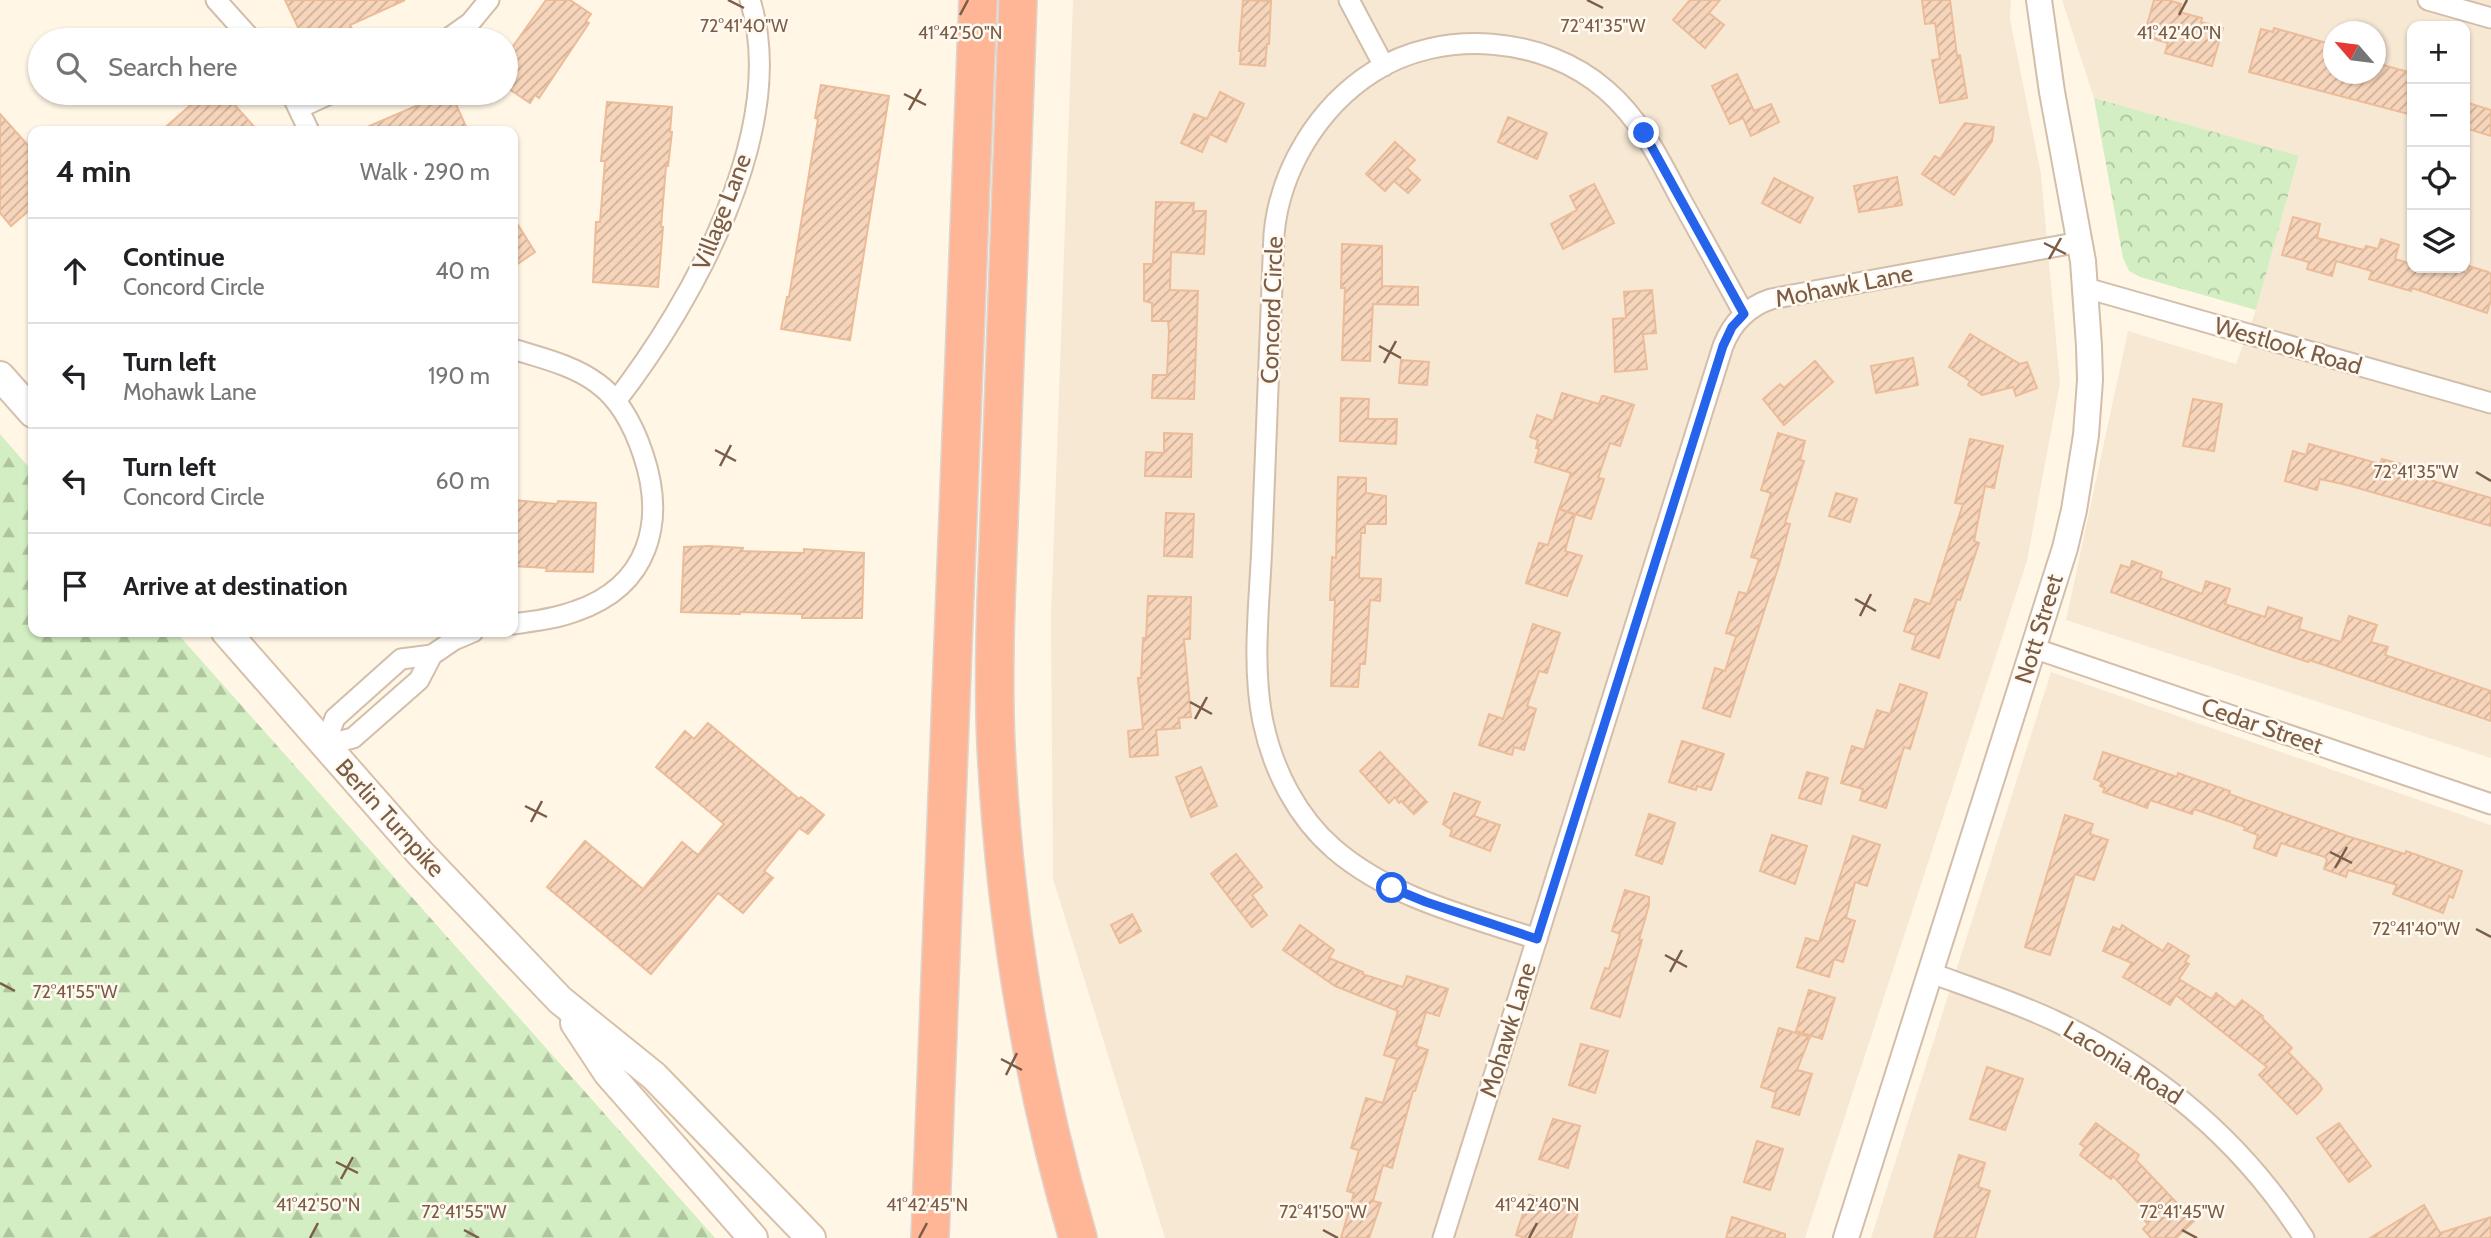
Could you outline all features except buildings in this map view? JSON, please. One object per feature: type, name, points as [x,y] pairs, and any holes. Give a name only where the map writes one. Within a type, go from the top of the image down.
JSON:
[{"type":"highway","points":[[930,1238],[978,0]]},
{"type":"highway","points":[[1018,0],[995,622],[997,748],[1007,874],[1026,1012],[1051,1136],[1078,1238]]},
{"type":"main road","points":[[0,376],[28,407]]},
{"type":"main road","name":"Berlin Turnpike","points":[[230,637],[421,854],[560,1000],[653,1076],[811,1238]]},
{"type":"main road","name":"Berlin Turnpike","points":[[560,1000],[608,1073],[752,1238]]},
{"type":"street","points":[[216,0],[241,28]]},
{"type":"street","points":[[463,28],[489,0]]},
{"type":"street","name":"Village Lane","points":[[616,401],[659,343],[681,306],[700,272],[729,205],[749,137],[758,86],[758,43],[750,0]]},
{"type":"street","points":[[1349,0],[1384,66]]},
{"type":"street","name":"Nott Street","points":[[1846,1238],[2064,548],[2080,478],[2090,380],[2085,288],[2080,242],[2048,70],[2039,0]]},
{"type":"street","points":[[2428,0],[2491,18]]},
{"type":"street","name":"Concord Circle","points":[[1537,939],[1426,902],[1392,888],[1360,869],[1334,849],[1310,824],[1290,795],[1269,744],[1261,712],[1258,667],[1274,234],[1278,209],[1292,167],[1311,134],[1347,93],[1384,66],[1409,55],[1461,45],[1497,44],[1548,57],[1587,75],[1622,104],[1644,133],[1744,314]]},
{"type":"street","points":[[297,105],[307,126]]},
{"type":"street","name":"Mohawk Lane","points":[[1443,1238],[1723,346],[1732,327],[1758,304],[1785,296],[2080,242]]},
{"type":"street","name":"Westlook Road","points":[[2085,288],[2491,403]]},
{"type":"street","points":[[518,351],[576,370],[598,383],[616,401],[633,428],[652,484],[653,523],[645,550],[629,575],[606,596],[559,617],[518,623]]},
{"type":"street","points":[[325,745],[335,718],[401,659],[432,655],[461,637]]},
{"type":"street","name":"Cedar Street","points":[[2033,648],[2491,804]]},
{"type":"street","points":[[325,745],[353,738],[419,680],[432,655]]},
{"type":"street","name":"Laconia Road","points":[[1931,973],[2055,1021],[2169,1088],[2204,1118],[2254,1168],[2284,1206],[2304,1238]]},
{"type":"shaded area","points":[[1073,0],[2011,0],[2010,19],[2041,174],[2060,383],[2027,561],[1805,1238],[1165,1238],[1053,879],[1051,618]]},
{"type":"shaded area","points":[[2062,0],[2491,0],[2491,758],[2066,620],[2128,331],[2236,364],[2256,310],[2299,157],[2094,98]]},
{"type":"shaded area","points":[[2051,672],[2491,825],[2491,1238],[1871,1238]]},
{"type":"green space","points":[[2094,98],[2299,156],[2256,310],[2140,277],[2129,271],[2123,258]]},
{"type":"green space","points":[[0,434],[28,466],[28,637],[180,637],[715,1238],[0,1238]]},
{"type":"route","points":[[1392,888],[1537,939],[1723,346],[1732,327],[1744,314],[1644,133]]}]
